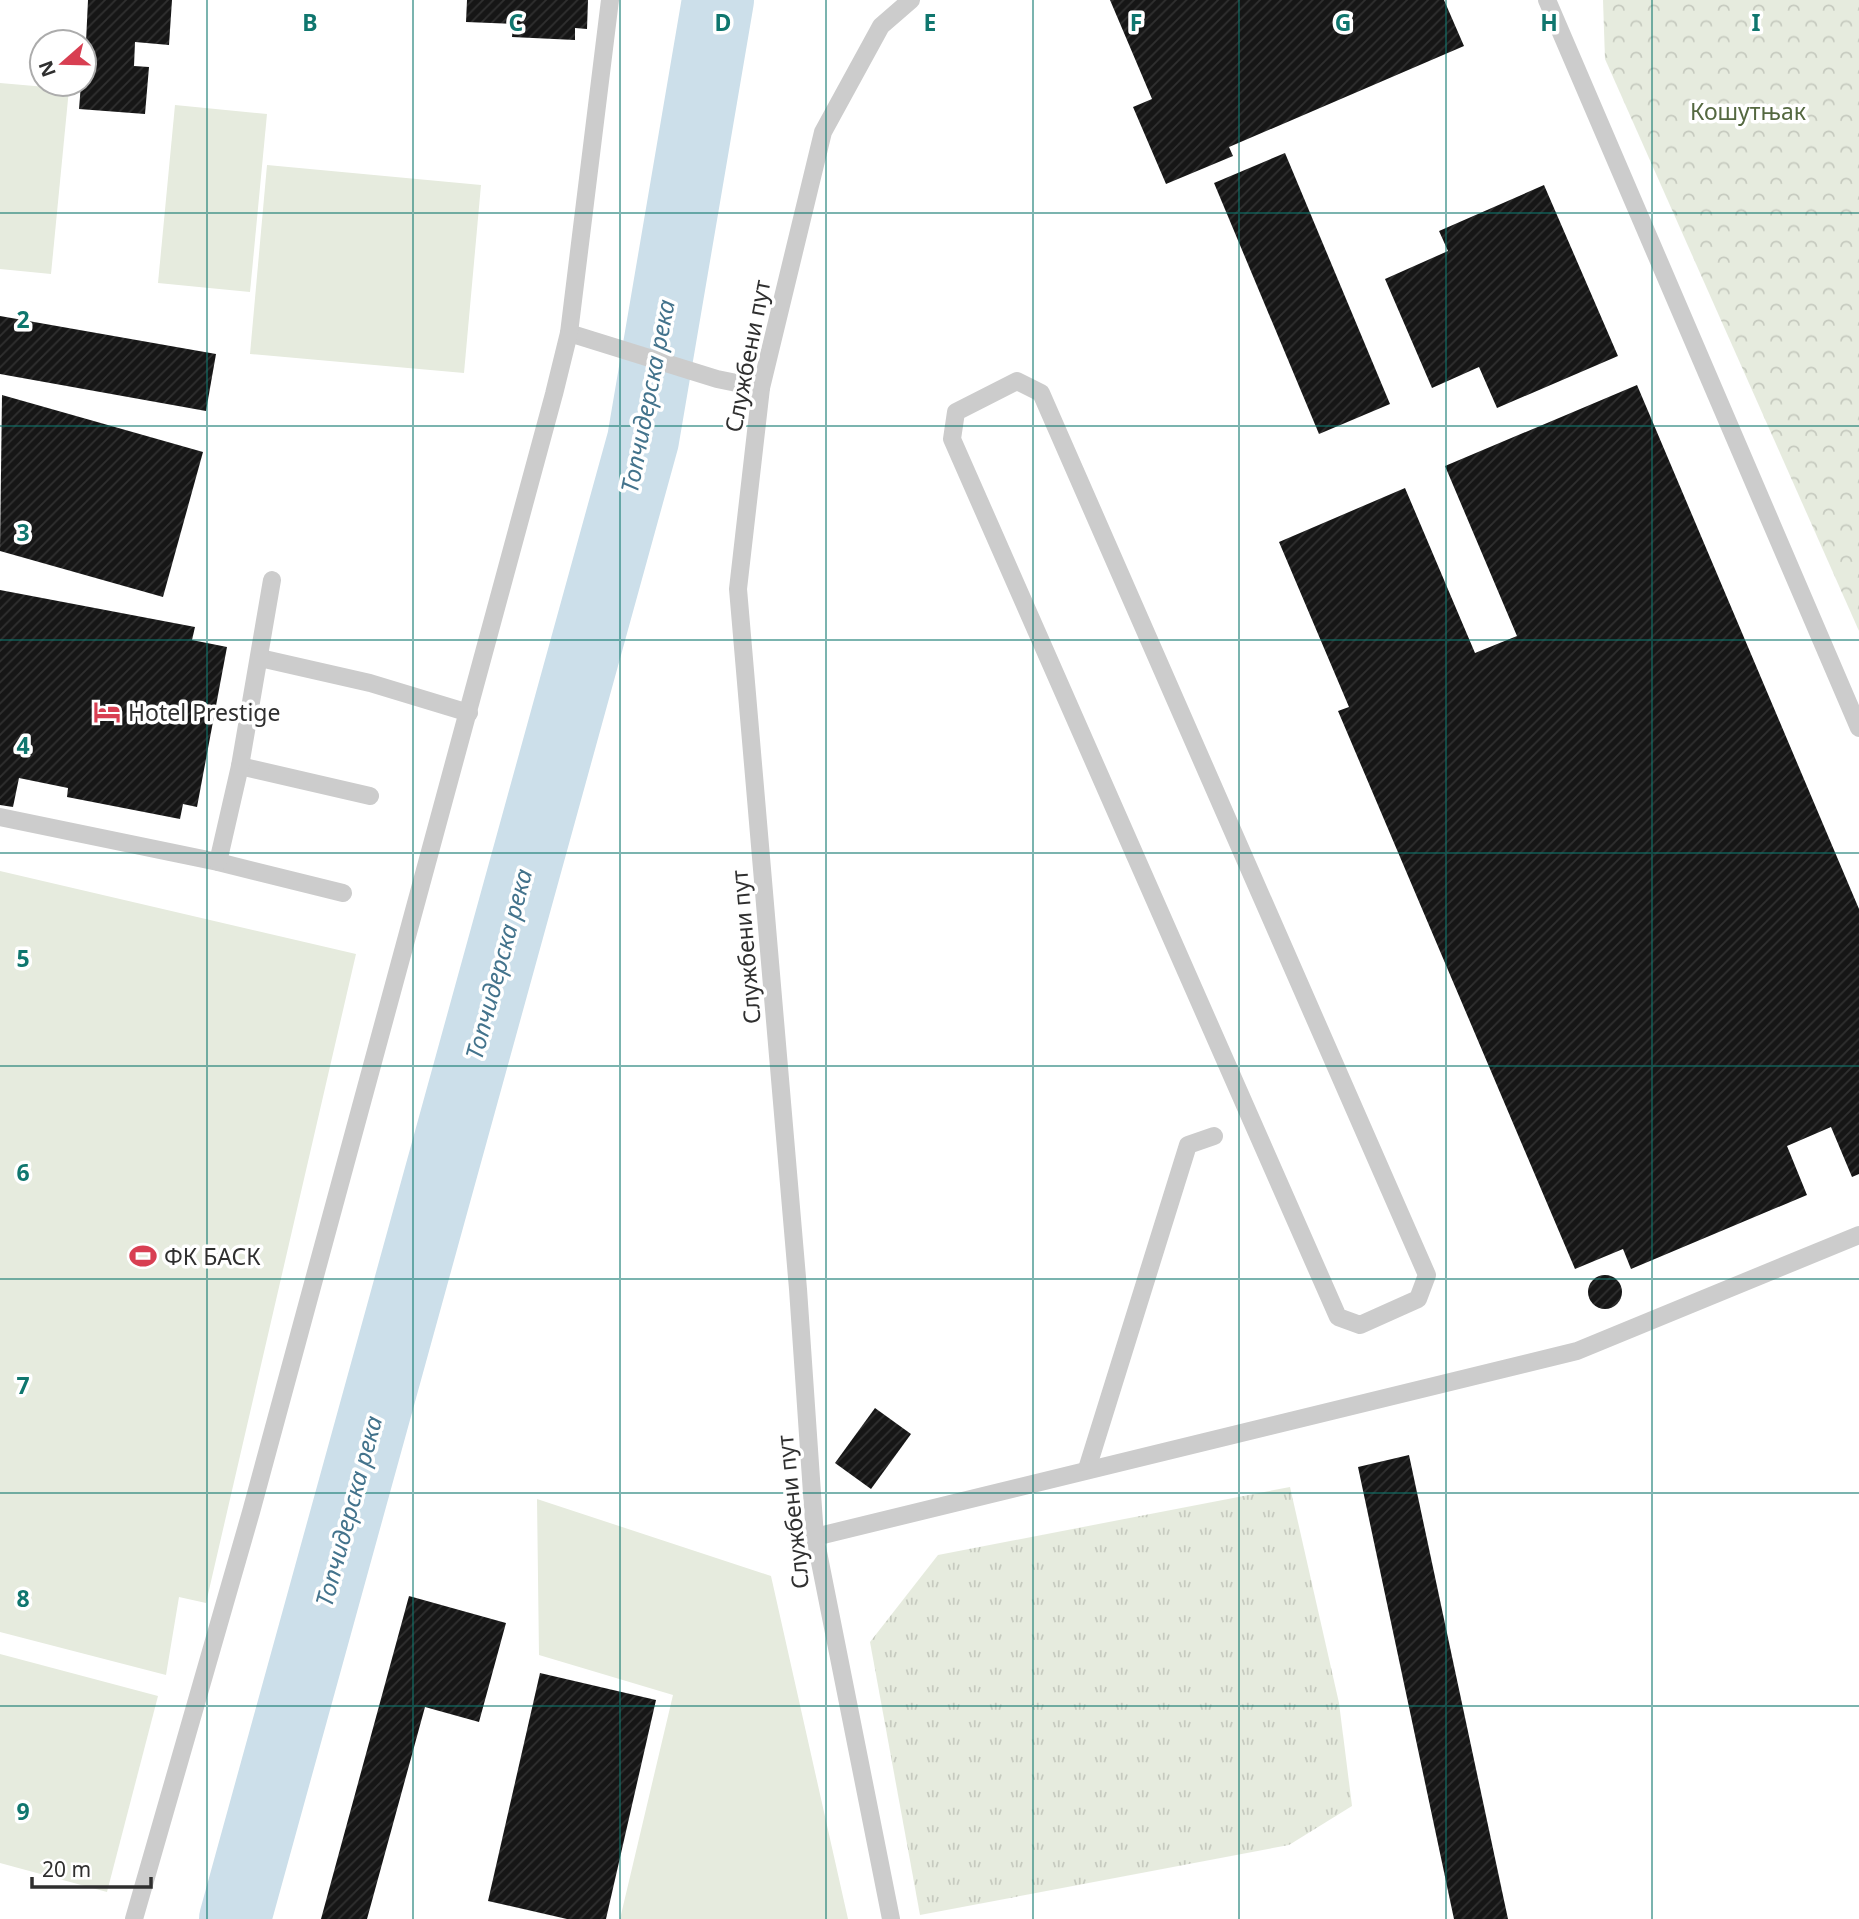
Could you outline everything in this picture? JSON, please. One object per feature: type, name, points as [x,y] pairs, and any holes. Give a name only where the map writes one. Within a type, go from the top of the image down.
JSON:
[{"type":"lane","points":[[134,1919],[243,1539],[469,713],[569,333],[610,0]]},
{"type":"lane","name":"Службени пут","points":[[891,1919],[815,1537],[798,1289],[738,589],[761,388],[823,132],[881,26],[911,0]]},
{"type":"lane","points":[[1547,0],[1859,728]]},
{"type":"lane","points":[[569,333],[717,379],[761,388]]},
{"type":"lane","points":[[1017,381],[1041,393],[1339,1078],[1427,1275],[1418,1299],[1360,1325],[1338,1317],[952,439],[956,412],[1017,381]]},
{"type":"lane","points":[[218,862],[240,766],[272,580]]},
{"type":"lane","points":[[260,658],[370,683],[469,713]]},
{"type":"lane","points":[[240,766],[370,796]]},
{"type":"lane","points":[[0,817],[218,862],[343,893]]},
{"type":"lane","points":[[1087,1469],[1188,1145],[1214,1136]]},
{"type":"lane","points":[[815,1537],[1577,1351],[1859,1235]]},
{"type":"green space","name":"Кошутњак","points":[[1603,0],[1859,0],[1859,631],[1605,59]]},
{"type":"green space","points":[[0,83],[28,85],[28,98],[68,98],[51,274],[0,269]]},
{"type":"green space","points":[[175,105],[267,114],[250,292],[158,283]]},
{"type":"green space","points":[[267,165],[481,185],[464,373],[250,354]]},
{"type":"green space","name":"ФК БАСК","points":[[0,871],[356,954],[206,1603],[179,1597],[166,1675],[0,1632]]},
{"type":"green space","points":[[1290,1487],[1339,1703],[1352,1806],[1289,1845],[920,1915],[870,1642],[938,1555]]},
{"type":"green space","points":[[537,1499],[771,1576],[848,1919],[620,1919],[673,1695],[539,1655]]},
{"type":"green space","points":[[0,1654],[158,1696],[107,1892],[0,1863]]},
{"type":"building","points":[[88,0],[172,0],[169,45],[135,42],[134,66],[149,67],[145,114],[79,109],[80,98],[98,98],[98,28],[87,28]]},
{"type":"building","points":[[467,0],[588,0],[587,29],[575,28],[575,40],[512,37],[513,24],[466,22]]},
{"type":"building","points":[[1110,0],[1444,0],[1464,46],[1229,147],[1233,156],[1166,184],[1133,107],[1152,99]]},
{"type":"building","points":[[1285,153],[1390,404],[1319,434],[1214,183]]},
{"type":"building","points":[[1544,185],[1618,356],[1497,408],[1479,367],[1432,388],[1385,279],[1448,251],[1439,231]]},
{"type":"building","points":[[0,316],[216,354],[206,411],[0,374]]},
{"type":"building","points":[[1637,385],[1859,909],[1859,1174],[1852,1177],[1831,1127],[1787,1146],[1807,1195],[1631,1269],[1623,1249],[1575,1269],[1338,711],[1349,707],[1279,542],[1405,488],[1475,653],[1517,636],[1445,466]]},
{"type":"building","points":[[2,395],[203,452],[163,597],[0,551]]},
{"type":"building","name":"Hotel Prestige","points":[[0,590],[195,627],[192,640],[227,647],[197,807],[183,804],[180,819],[67,797],[68,788],[19,778],[13,807],[0,805]]},
{"type":"building","points":[[1605,1275],[1617,1280],[1622,1292],[1617,1304],[1605,1309],[1593,1304],[1588,1292],[1593,1280]]},
{"type":"building","points":[[875,1408],[911,1434],[871,1489],[835,1463]]},
{"type":"building","points":[[1409,1455],[1508,1919],[1454,1919],[1358,1467]]},
{"type":"building","points":[[409,1596],[506,1623],[479,1722],[425,1707],[367,1919],[321,1919]]},
{"type":"building","points":[[540,1673],[656,1700],[606,1919],[567,1919],[488,1901]]},
{"type":"waterway","name":"Топчидерска река","points":[[235,1919],[643,440],[718,0]]},
{"type":"place","name":"Hotel Prestige","points":[[107,712]]},
{"type":"place","name":"ФК БАСК","points":[[143,1256]]}]
